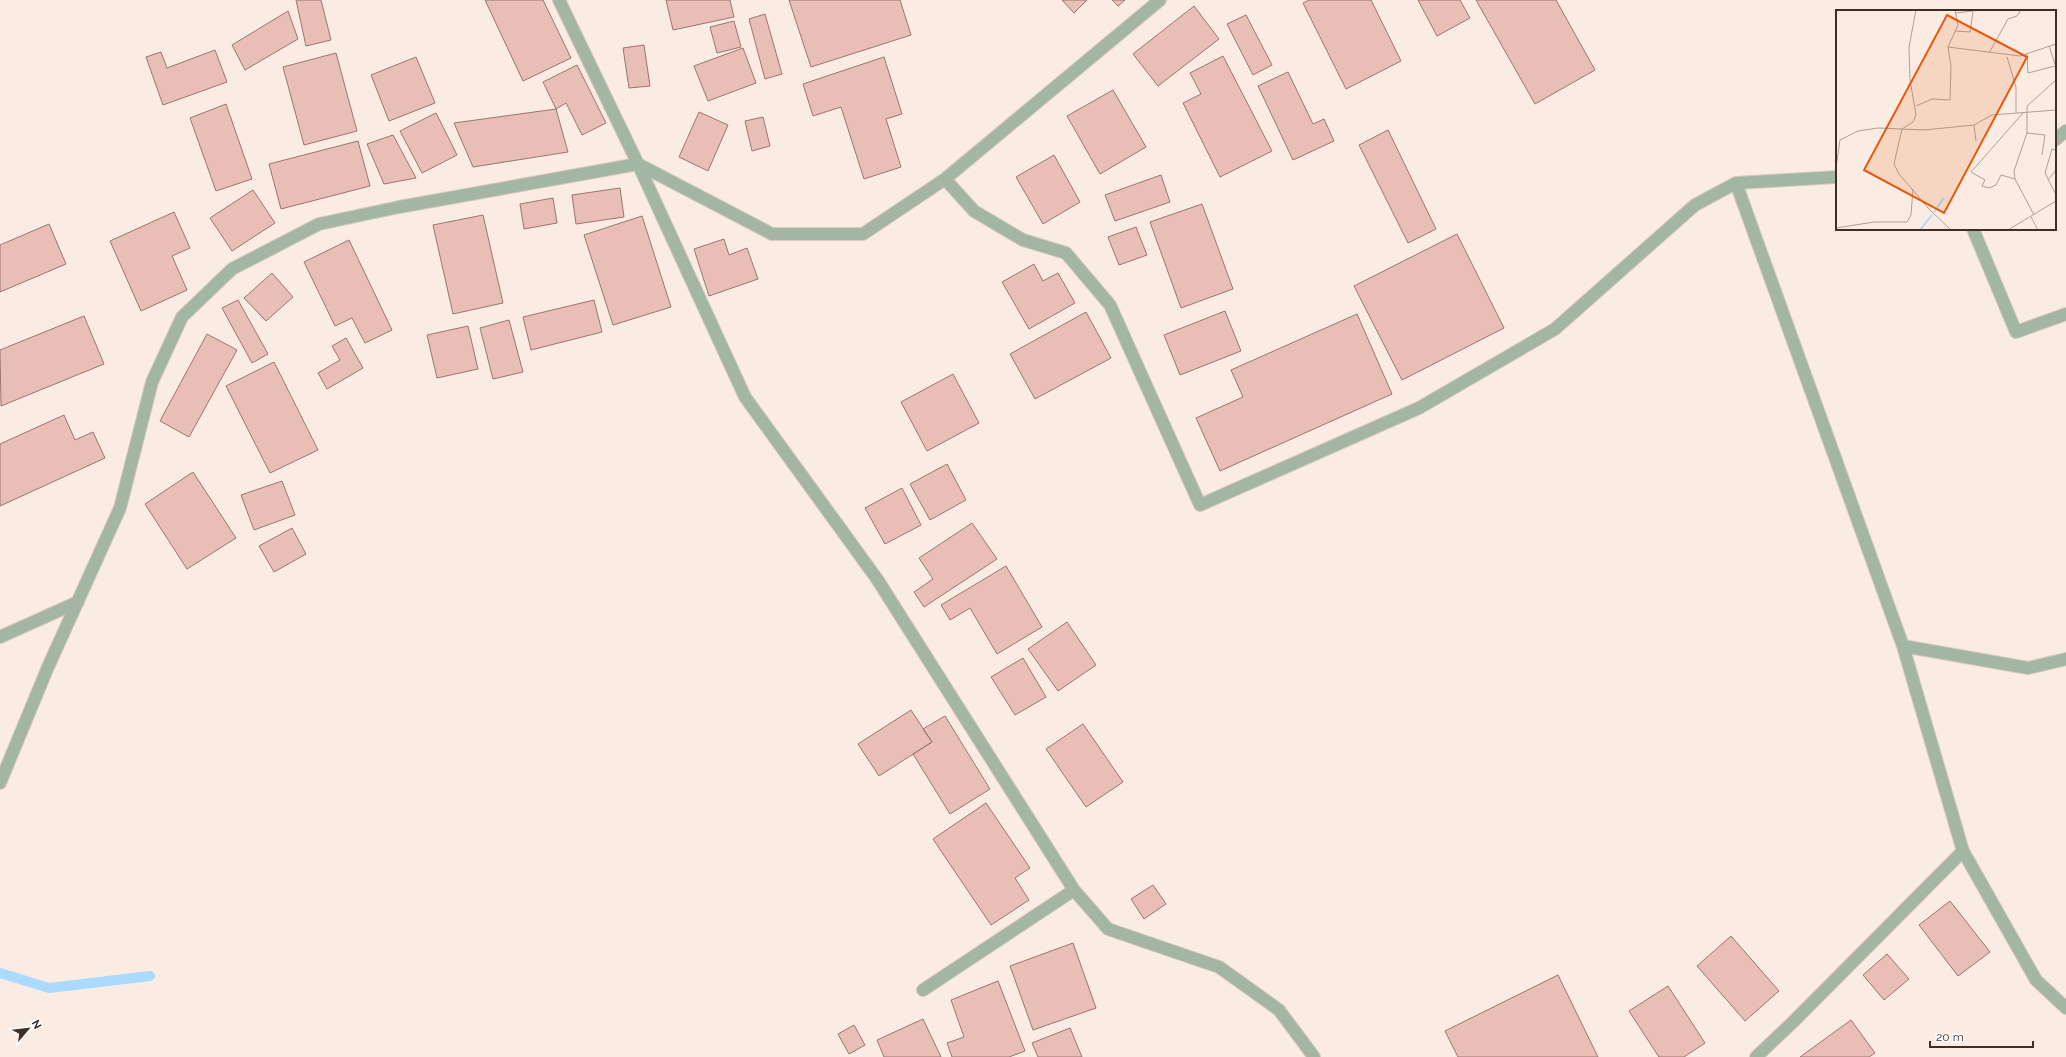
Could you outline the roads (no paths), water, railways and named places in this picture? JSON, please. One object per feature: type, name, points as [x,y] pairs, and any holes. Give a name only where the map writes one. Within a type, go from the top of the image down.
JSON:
[{"type":"street","points":[[559,0],[638,164],[745,397],[877,578],[1074,890],[1108,929],[1219,967],[1279,1010],[1314,1057]]},
{"type":"street","points":[[0,783],[120,508],[152,382],[182,317],[232,269],[319,224],[399,206],[638,164],[772,234],[863,234],[945,179],[1160,0]]},
{"type":"street","points":[[2056,139],[2066,131]]},
{"type":"street","points":[[945,179],[974,211],[1023,240],[1066,253],[1110,305],[1200,505],[1419,408],[1555,329],[1696,205],[1736,183],[1836,177]]},
{"type":"street","points":[[1736,183],[1903,646],[1963,851],[2036,980],[2066,1008]]},
{"type":"street","points":[[1972,230],[2016,332],[2066,314]]},
{"type":"street","points":[[0,637],[78,602]]},
{"type":"street","points":[[1903,646],[2028,668],[2066,659]]},
{"type":"street","points":[[1756,1057],[1963,851]]},
{"type":"street","points":[[923,990],[1074,890]]},
{"type":"waterway","points":[[0,973],[49,988],[150,976]]}]
